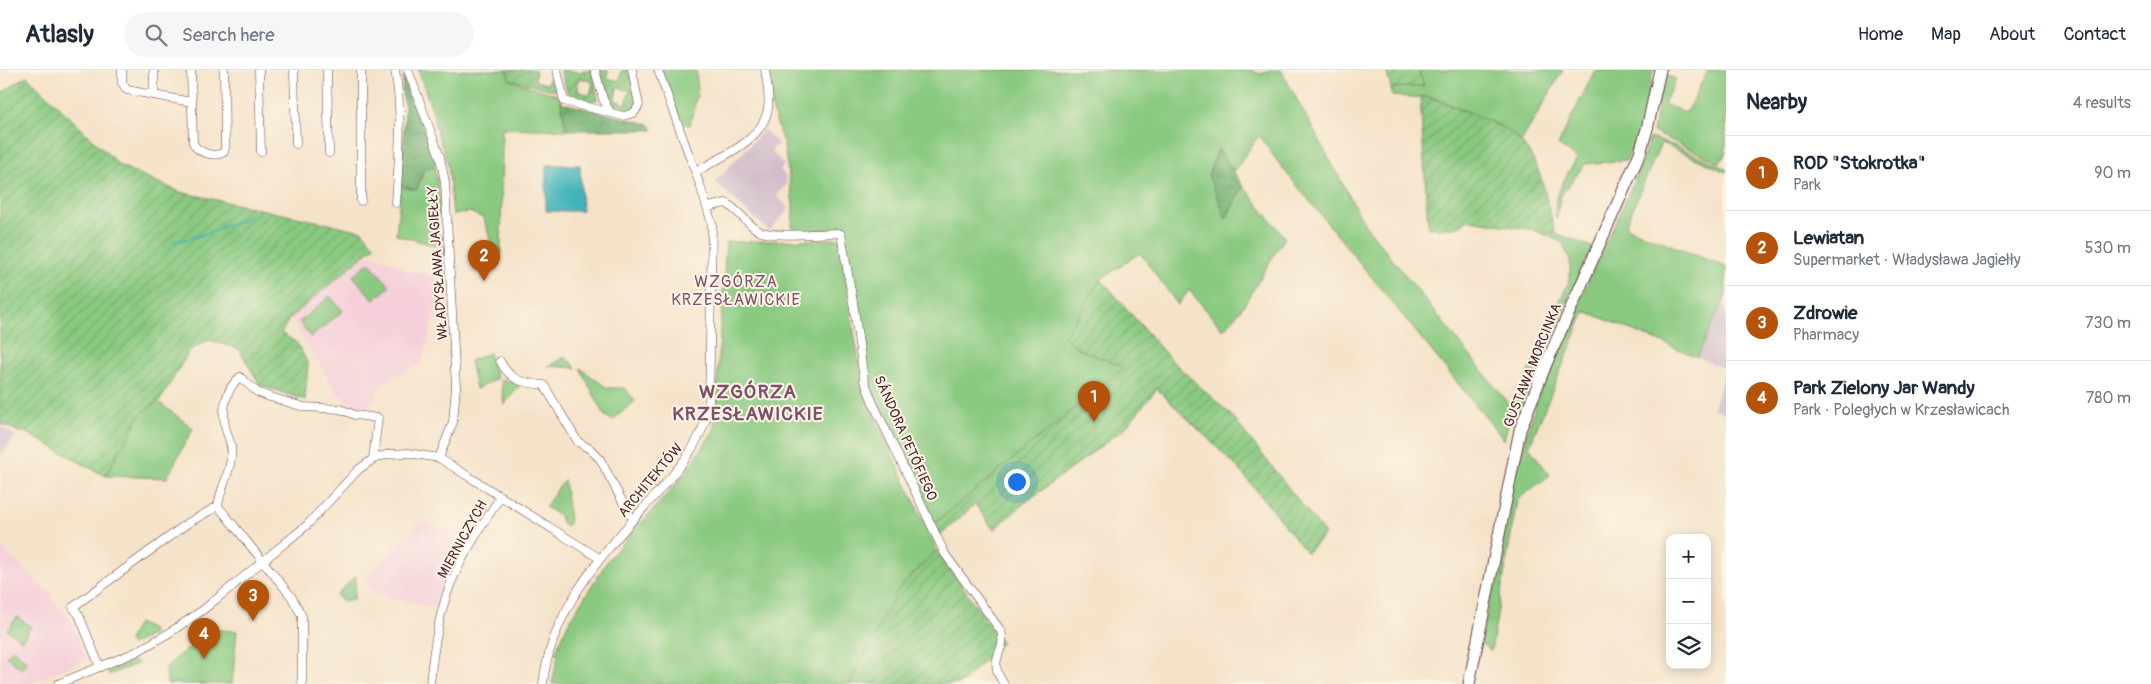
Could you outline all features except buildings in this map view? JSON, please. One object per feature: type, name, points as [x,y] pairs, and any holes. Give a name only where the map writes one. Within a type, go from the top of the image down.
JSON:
[{"type":"street","points":[[122,70],[122,83],[125,88],[191,102]]},
{"type":"street","points":[[154,70],[154,95]]},
{"type":"street","points":[[191,70],[192,138],[195,148],[217,155],[224,152],[225,148],[224,70]]},
{"type":"street","points":[[259,70],[261,152]]},
{"type":"street","points":[[294,70],[296,144]]},
{"type":"street","points":[[327,70],[329,152]]},
{"type":"street","points":[[361,70],[361,201]]},
{"type":"street","points":[[395,70],[399,92],[400,126],[396,203]]},
{"type":"street","name":"WŁADYSŁAWA JAGIEŁŁY","points":[[408,70],[440,157],[445,182],[456,387],[453,422],[439,458]]},
{"type":"street","points":[[556,70],[564,101],[629,115],[638,108],[640,100],[632,70]]},
{"type":"street","points":[[595,70],[603,99],[610,112]]},
{"type":"street","name":"ARCHITEKTÓW","points":[[543,684],[548,653],[557,628],[574,597],[599,558],[685,461],[698,440],[706,418],[710,388],[712,224],[696,172],[688,156],[658,70]]},
{"type":"street","points":[[696,172],[741,145],[759,129],[768,110],[765,70]]},
{"type":"street","name":"GUSTAWA MORCINKA","points":[[1469,684],[1520,430],[1546,364],[1640,153],[1648,129],[1660,70]]},
{"type":"street","points":[[592,108],[603,99]]},
{"type":"street","name":"SÁNDORA PETŐFIEGO","points":[[708,207],[726,203],[760,231],[777,236],[795,233],[838,232],[841,234],[864,380],[879,418],[945,554],[1001,631],[1003,642],[995,662],[998,674],[1004,684]]},
{"type":"street","points":[[500,361],[506,374],[530,384],[544,385],[578,442],[590,449],[600,459],[629,514],[634,519]]},
{"type":"street","points":[[100,667],[79,616],[73,607],[188,523],[218,506],[231,459],[232,447],[225,428],[225,399],[232,383],[240,377],[257,392],[270,397],[304,407],[340,409],[355,415],[378,418],[373,459]]},
{"type":"street","points":[[58,684],[136,652],[179,627],[263,562],[307,525],[358,470],[373,459],[389,454],[408,453],[439,458],[599,558]]},
{"type":"street","name":"MIERNICZYCH","points":[[430,684],[432,660],[450,585],[468,549],[501,496]]},
{"type":"street","points":[[218,506],[291,596],[302,616],[302,684]]},
{"type":"shaded area","points":[[764,130],[778,143],[771,151],[784,165],[780,170],[785,175],[787,184],[776,195],[789,209],[769,231],[715,182]]},
{"type":"shaded area","points":[[366,253],[390,261],[409,271],[428,274],[443,281],[444,296],[440,296],[421,364],[387,381],[378,390],[372,403],[357,410],[339,395],[290,318]]},
{"type":"shaded area","points":[[1726,295],[1726,414],[1713,408],[1725,369],[1697,357]]},
{"type":"shaded area","points":[[0,426],[15,436],[0,457]]},
{"type":"shaded area","points":[[422,520],[469,538],[445,582],[437,608],[381,596],[369,587],[365,578]]},
{"type":"shaded area","points":[[0,546],[53,596],[51,598],[70,618],[87,659],[28,684],[0,684]]},
{"type":"green space","points":[[418,70],[507,70],[510,80],[560,96],[566,130],[502,128],[501,254],[496,255],[483,218],[469,212],[453,215],[448,164],[434,123],[434,115]]},
{"type":"green space","points":[[507,70],[536,70],[535,81],[547,84],[551,71],[548,70],[554,70],[557,91],[509,79]]},
{"type":"green space","points":[[560,70],[582,72],[582,70],[592,70],[598,99],[590,102],[569,96]],"holes":[[[579,78],[593,82],[590,95],[578,91]]]},
{"type":"green space","points":[[600,70],[608,70],[607,78],[619,81],[622,70],[630,70],[637,103],[631,111],[624,112],[615,109],[608,102]],"holes":[[[617,87],[630,91],[626,104],[615,100]]]},
{"type":"green space","points":[[662,70],[696,70],[698,90],[690,125],[681,123]]},
{"type":"green space","points":[[769,70],[1251,70],[1260,74],[1270,70],[1281,70],[1365,225],[1512,408],[1504,440],[1277,161],[1259,135],[1234,172],[1218,149],[1225,218],[1243,186],[1285,238],[1232,321],[1223,330],[1189,290],[1178,305],[1140,253],[1101,279],[1065,337],[1079,349],[1125,367],[934,524],[869,387],[844,229],[792,232],[793,204],[784,146],[772,108]]},
{"type":"green space","points":[[1386,70],[1419,70],[1424,86],[1391,88]]},
{"type":"green space","points":[[1419,70],[1563,70],[1521,142],[1499,125],[1434,98],[1392,96],[1391,88],[1424,86]]},
{"type":"green space","points":[[1595,70],[1653,70],[1640,131],[1627,160],[1585,164],[1561,195],[1556,218],[1555,210],[1558,194],[1564,179],[1577,158],[1558,145]]},
{"type":"green space","points":[[1663,70],[1665,70],[1663,74],[1676,79],[1664,104],[1686,113],[1708,70],[1726,70],[1726,152],[1720,163],[1653,132]]},
{"type":"green space","points":[[27,76],[119,165],[180,192],[362,231],[375,246],[290,318],[281,333],[297,343],[308,364],[305,400],[260,385],[239,349],[209,340],[190,350],[161,399],[140,415],[105,476],[23,431],[21,433],[0,423],[0,94]]},
{"type":"green space","points":[[403,77],[434,155],[435,168],[423,170],[417,190],[405,188],[401,184],[405,107],[402,93]]},
{"type":"green space","points":[[560,96],[563,103],[649,124],[653,130],[566,130]]},
{"type":"green space","points":[[1420,96],[1441,101],[1506,129],[1515,136],[1531,156],[1537,168],[1546,194],[1555,233],[1469,220],[1454,228],[1428,228]]},
{"type":"green space","points":[[1650,138],[1673,145],[1726,168],[1726,172],[1661,143],[1625,227],[1726,267],[1726,295],[1697,357],[1585,311],[1529,447],[1550,475],[1517,500],[1491,651],[1481,643],[1512,484],[1542,383],[1635,179]]},
{"type":"green space","points":[[1218,149],[1243,186],[1226,219],[1208,175]]},
{"type":"green space","points":[[435,168],[440,215],[437,216],[435,229],[441,236],[441,247],[396,235],[401,184],[421,180],[423,170]]},
{"type":"green space","points":[[1532,229],[1555,233],[1592,247],[1520,407],[1512,408],[1570,279],[1570,260],[1563,243]]},
{"type":"green space","points":[[839,239],[864,394],[937,550],[897,591],[849,684],[552,684],[558,655],[555,654],[568,623],[608,560],[685,474],[714,430],[726,242]]},
{"type":"green space","points":[[369,262],[390,286],[374,300],[353,276]]},
{"type":"green space","points":[[1101,279],[1171,360],[1231,415],[1325,534],[1307,553],[1238,468],[1157,389],[1125,428],[1021,506],[994,530],[975,504],[939,537],[934,524],[1124,367],[1079,349],[1064,337]]},
{"type":"green space","points":[[330,296],[343,311],[311,337],[299,322]]},
{"type":"green space","points":[[489,353],[497,379],[476,389],[470,361]]},
{"type":"green space","points":[[564,357],[576,368],[548,366]]},
{"type":"green space","points":[[580,368],[607,388],[625,388],[635,401],[613,420],[605,416]]},
{"type":"green space","points":[[501,380],[520,385],[504,405]]},
{"type":"green space","points":[[157,401],[193,428],[167,478],[105,476],[140,414]]},
{"type":"green space","points":[[564,480],[570,521],[567,526],[562,523],[560,516],[545,507]]},
{"type":"green space","points":[[937,550],[1002,643],[960,684],[849,684],[897,591]]},
{"type":"green space","points":[[356,576],[354,599],[343,601],[336,595]]},
{"type":"green space","points":[[17,617],[31,627],[22,640],[7,630]]},
{"type":"green space","points":[[138,623],[152,630],[154,634],[131,645],[129,640]]},
{"type":"green space","points":[[219,630],[237,631],[232,684],[167,684],[166,667],[183,652]]},
{"type":"green space","points":[[13,649],[27,662],[21,669],[6,656]]},
{"type":"green space","points":[[130,660],[139,663],[109,675],[107,670]]},
{"type":"water","points":[[546,165],[580,165],[582,211],[546,211]]},
{"type":"waterway","points":[[174,242],[199,236],[253,216]]},
{"type":"place","name":"Lewiatan","points":[[484,281]]},
{"type":"place","name":"ROD \"Stokrotka\"","points":[[1094,422]]},
{"type":"place","name":"Zdrowie","points":[[253,621]]},
{"type":"place","name":"Park Zielony Jar Wandy","points":[[204,659]]},
{"type":"district","name":"WZGÓRZA KRZESŁAWICKIE","points":[[736,290]]},
{"type":"district","name":"WZGÓRZA KRZESŁAWICKIE","points":[[748,402]]}]
